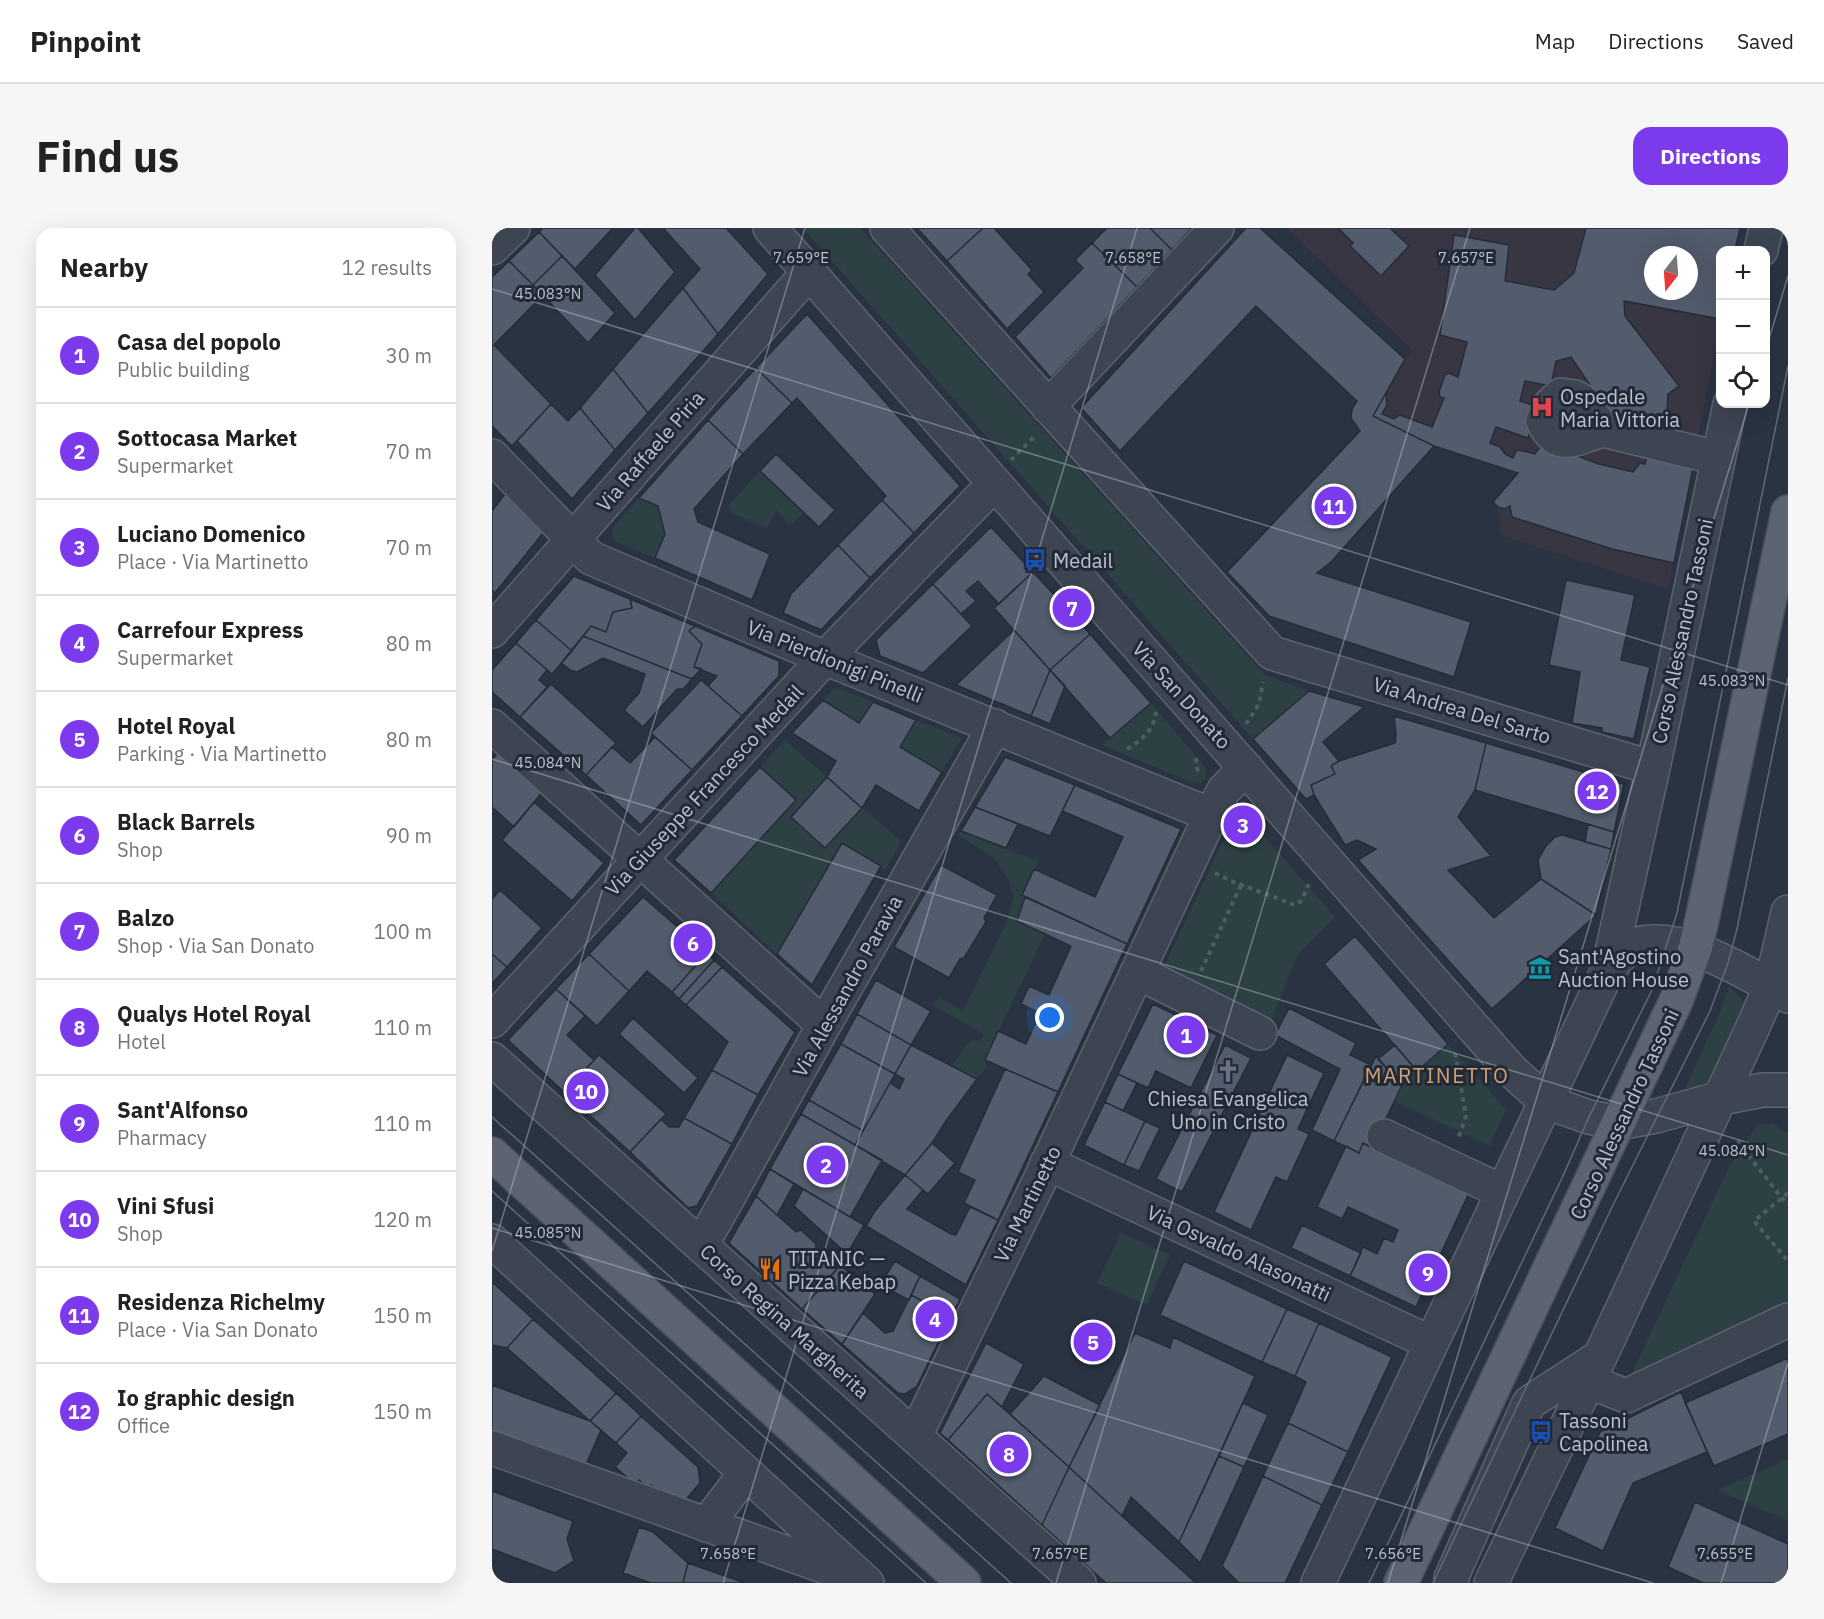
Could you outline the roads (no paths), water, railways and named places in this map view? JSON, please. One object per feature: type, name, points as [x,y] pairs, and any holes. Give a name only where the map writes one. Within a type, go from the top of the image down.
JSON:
[{"type":"main road","name":"Corso Alessandro Tassoni","points":[[1401,1583],[1676,1002],[1695,949],[1788,512]]},
{"type":"main road","points":[[492,1154],[964,1583]]},
{"type":"street","points":[[492,248],[513,228]]},
{"type":"street","name":"Via San Donato","points":[[770,228],[809,273],[1001,473],[1246,768],[1520,1080],[1546,1102],[1589,1117],[1619,1123]]},
{"type":"street","points":[[887,228],[1045,418],[1217,228]]},
{"type":"street","points":[[1762,246],[1766,228]]},
{"type":"street","name":"Via Raffaele Piria","points":[[492,632],[809,273]]},
{"type":"street","name":"Corso Alessandro Tassoni","points":[[1318,1583],[1608,970],[1729,408]]},
{"type":"street","name":"Via Andrea Del Sarto","points":[[1045,418],[1268,664],[1653,768]]},
{"type":"street","points":[[1603,430],[1718,458]]},
{"type":"street","name":"Via Pierdionigi Pinelli","points":[[492,456],[591,558],[825,658],[1211,815]]},
{"type":"street","name":"Via Giuseppe Francesco Medail","points":[[492,1021],[825,658],[1001,473]]},
{"type":"street","points":[[492,726],[824,1025]]},
{"type":"street","name":"Via Alessandro Paravia","points":[[701,1246],[994,726]]},
{"type":"street","name":"Via Martinetto","points":[[915,1436],[1211,815],[1224,790],[1246,768]]},
{"type":"street","points":[[1491,1583],[1721,1098],[1779,991],[1788,912]]},
{"type":"street","points":[[1608,970],[1621,954],[1634,946],[1649,942],[1668,942],[1695,949],[1728,963],[1779,991]]},
{"type":"street","points":[[1137,972],[1260,1033]]},
{"type":"street","name":"Corso Regina Margherita","points":[[492,1059],[1079,1583]]},
{"type":"street","points":[[1619,1123],[1656,1116],[1721,1098],[1762,1090],[1788,1090]]},
{"type":"street","points":[[1384,1137],[1503,1192]]},
{"type":"street","name":"Via Osvaldo Alasonatti","points":[[1047,1163],[1431,1343]]},
{"type":"street","points":[[492,1241],[866,1582]]},
{"type":"street","points":[[1594,1369],[1626,1396],[1788,1320]]},
{"type":"street","points":[[1452,1583],[1451,1578],[1529,1403],[1594,1369]]},
{"type":"street","points":[[492,1448],[866,1582]]},
{"type":"street","points":[[706,1525],[746,1473]]},
{"type":"tram line","points":[[1369,1583],[1589,1117],[1652,990],[1677,913],[1788,366]]},
{"type":"tram line","points":[[1433,1583],[1615,1201],[1710,1011],[1728,963],[1737,929],[1788,678]]},
{"type":"tram line","points":[[492,1117],[1011,1583]]},
{"type":"tram line","points":[[492,1191],[926,1583]]},
{"type":"place","name":"Ospedale Maria Vittoria","points":[[1542,407]]},
{"type":"place","name":"Residenza Richelmy","points":[[1334,506]]},
{"type":"place","name":"Medail","points":[[1035,560]]},
{"type":"place","name":"Balzo","points":[[1072,608]]},
{"type":"place","name":"Io graphic design","points":[[1597,791]]},
{"type":"place","name":"Luciano Domenico","points":[[1243,825]]},
{"type":"place","name":"Black Barrels","points":[[693,943]]},
{"type":"place","name":"Sant'Agostino Auction House","points":[[1540,968]]},
{"type":"place","name":"Casa del popolo","points":[[1186,1035]]},
{"type":"place","name":"Chiesa Evangelica Uno in Cristo","points":[[1228,1071]]},
{"type":"place","name":"Vini Sfusi","points":[[586,1091]]},
{"type":"place","name":"Sottocasa Market","points":[[826,1165]]},
{"type":"place","name":"TITANIC — Pizza Kebap","points":[[770,1269]]},
{"type":"place","name":"Sant'Alfonso","points":[[1428,1273]]},
{"type":"place","name":"Carrefour Express","points":[[935,1319]]},
{"type":"place","name":"Hotel Royal","points":[[1093,1342]]},
{"type":"place","name":"Tassoni Capolinea","points":[[1541,1432]]},
{"type":"place","name":"Qualys Hotel Royal","points":[[1009,1454]]},
{"type":"district","name":"MARTINETTO","points":[[1437,1075]]}]
